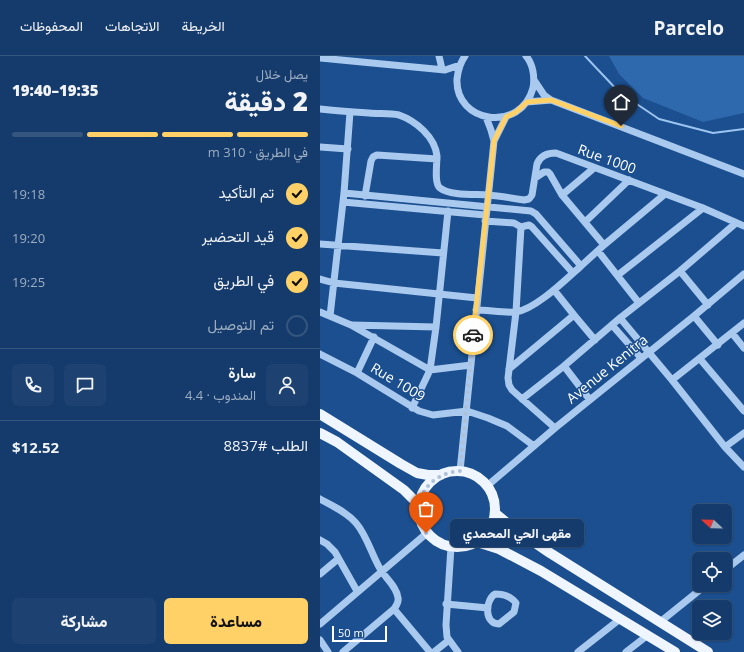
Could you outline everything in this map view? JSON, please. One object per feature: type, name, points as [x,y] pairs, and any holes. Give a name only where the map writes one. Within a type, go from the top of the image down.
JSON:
[{"type":"main road","points":[[320,414],[417,473],[441,475]]},
{"type":"main road","points":[[320,433],[337,442],[404,490],[419,505]]},
{"type":"main road","points":[[460,471],[475,476],[487,486],[494,499],[495,513],[492,524],[486,534],[477,542],[461,548],[451,547],[437,542],[426,533],[421,522],[419,505],[423,493],[430,482],[441,475],[460,471]]},
{"type":"main road","points":[[495,513],[550,553],[708,652]]},
{"type":"main road","points":[[477,542],[498,549],[542,571],[674,652]]},
{"type":"street","points":[[439,56],[443,70],[457,80]]},
{"type":"street","points":[[465,56],[460,64],[457,80],[461,98],[470,109],[481,116],[495,118],[506,117],[516,112],[527,102],[531,95],[534,80],[533,70],[526,56]]},
{"type":"street","points":[[320,58],[353,58],[443,70],[460,64]]},
{"type":"street","points":[[534,80],[544,94],[551,100],[744,174]]},
{"type":"street","points":[[527,102],[551,100]]},
{"type":"street","points":[[320,109],[397,115],[407,118],[416,123],[433,142],[437,159],[436,182],[439,188],[452,192],[488,195]]},
{"type":"street","points":[[330,316],[344,193],[350,112]]},
{"type":"street","points":[[460,471],[494,141],[492,130],[486,117]]},
{"type":"street","points":[[494,141],[506,117]]},
{"type":"street","points":[[320,147],[348,148]]},
{"type":"street","name":"Rue 1000","points":[[488,195],[524,200],[529,199],[532,195],[534,178],[539,159],[549,153],[556,153],[703,208],[744,226]]},
{"type":"street","points":[[365,196],[373,157],[377,155],[437,159]]},
{"type":"street","points":[[562,194],[594,168]]},
{"type":"street","points":[[534,178],[544,172],[548,172],[562,194],[604,245]]},
{"type":"street","points":[[585,222],[629,180]]},
{"type":"street","points":[[344,193],[531,211],[536,214],[581,266]]},
{"type":"street","points":[[476,310],[516,312],[530,307],[554,290],[604,245],[665,194]]},
{"type":"street","points":[[343,202],[448,211],[514,223],[521,227],[529,225],[573,273]]},
{"type":"street","points":[[618,275],[703,208]]},
{"type":"street","points":[[412,408],[430,370],[440,294],[448,211]]},
{"type":"street","points":[[522,399],[564,366],[620,318],[680,271],[736,223]]},
{"type":"street","points":[[521,227],[516,312],[508,378],[509,385],[512,390],[554,428]]},
{"type":"street","points":[[320,244],[443,253]]},
{"type":"street","points":[[598,251],[639,303]]},
{"type":"street","points":[[680,271],[708,304]]},
{"type":"street","points":[[741,276],[744,285]]},
{"type":"street","name":"Avenue Kenitra","points":[[487,486],[554,428],[694,316],[741,276]]},
{"type":"street","points":[[320,279],[334,283],[477,298]]},
{"type":"street","points":[[554,290],[595,340]]},
{"type":"street","points":[[320,312],[350,324],[430,370],[470,365]]},
{"type":"street","points":[[509,369],[574,315]]},
{"type":"street","points":[[694,316],[718,345]]},
{"type":"street","points":[[620,318],[725,447],[744,467]]},
{"type":"street","points":[[672,380],[744,323]]},
{"type":"street","points":[[350,324],[436,327]]},
{"type":"street","points":[[612,325],[641,358]]},
{"type":"street","points":[[732,333],[744,348]]},
{"type":"street","points":[[357,373],[374,337]]},
{"type":"street","name":"Rue 1009","points":[[320,354],[357,373],[412,408],[425,414],[433,415],[466,412]]},
{"type":"street","points":[[700,359],[744,411]]},
{"type":"street","points":[[564,366],[590,400]]},
{"type":"street","points":[[466,412],[488,418],[507,426],[534,446]]},
{"type":"street","points":[[725,447],[744,433]]},
{"type":"street","points":[[320,499],[348,516],[356,523],[381,571],[397,594],[398,602],[392,611],[343,652]]},
{"type":"street","points":[[320,624],[426,533]]},
{"type":"street","points":[[320,540],[331,547],[357,592]]},
{"type":"street","points":[[451,547],[446,604],[446,624],[449,640],[458,652]]},
{"type":"street","points":[[732,564],[744,555]]},
{"type":"street","points":[[320,574],[338,559]]},
{"type":"street","points":[[660,622],[697,592]]},
{"type":"street","points":[[495,594],[508,596],[516,603],[514,612],[499,624],[491,621],[488,608],[490,599],[495,594]]},
{"type":"street","points":[[446,604],[488,608]]},
{"type":"street","points":[[392,611],[430,652]]},
{"type":"street","points":[[578,652],[620,618]]},
{"type":"street","points":[[626,652],[648,635]]},
{"type":"street","points":[[320,640],[328,652]]},
{"type":"street","points":[[434,652],[449,640]]},
{"type":"street","points":[[350,645],[356,652]]},
{"type":"shaded area","points":[[609,56],[744,56],[744,113],[703,122],[643,98],[619,74]]},
{"type":"waterway","points":[[585,56],[619,92],[659,119],[713,133],[744,129]]},
{"type":"way so far","points":[[426,533],[419,514],[419,505],[423,493],[430,482],[441,475],[460,471],[473,335]]},
{"type":"place","name":"مقهى الحي المحمدي","points":[[426,533]]},
{"type":"route","points":[[473,335],[494,141],[506,117],[516,112],[527,102],[551,100],[621,126]]}]
